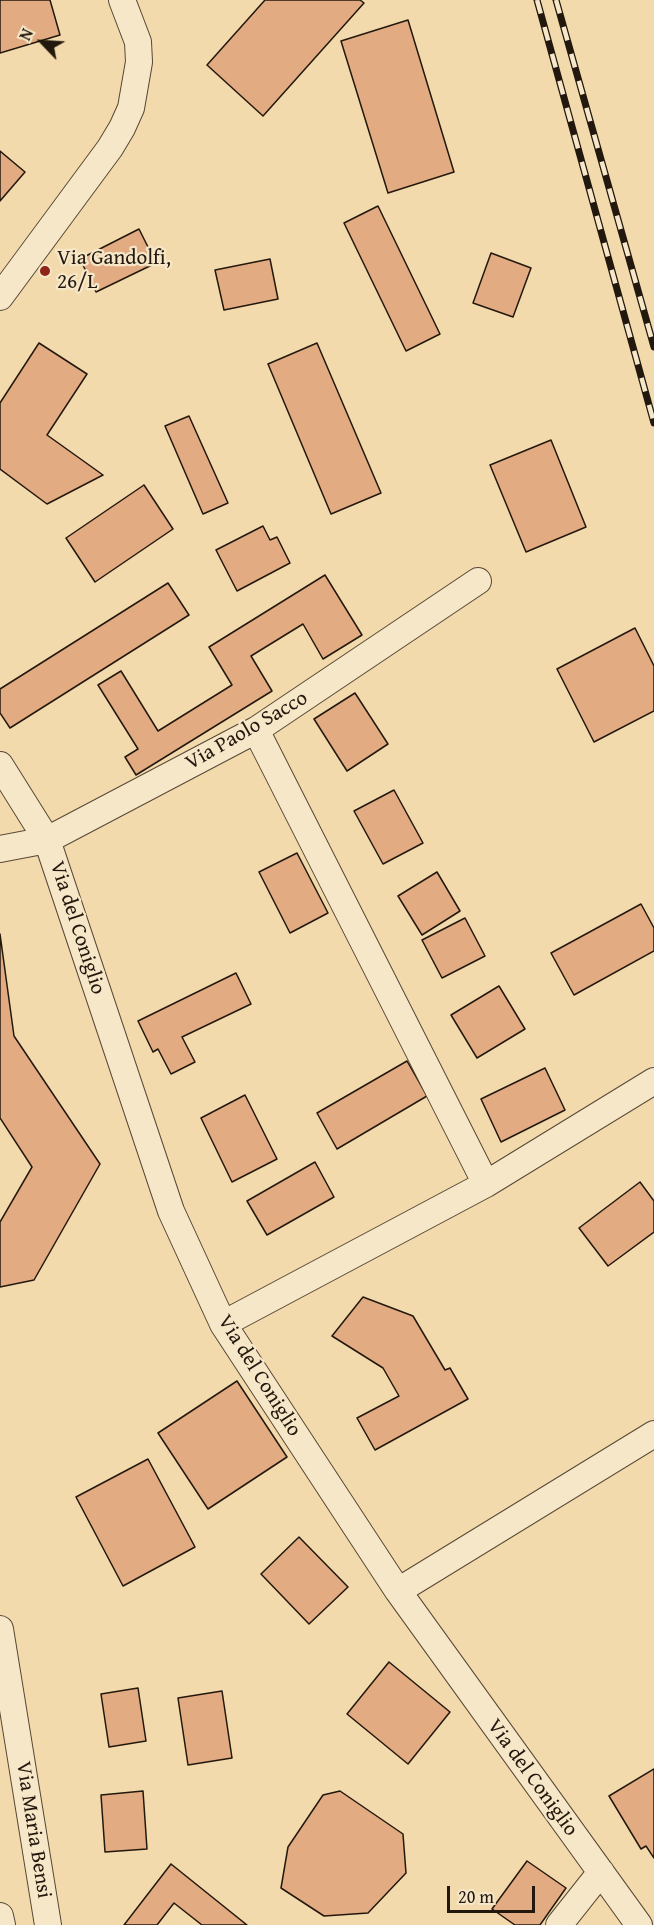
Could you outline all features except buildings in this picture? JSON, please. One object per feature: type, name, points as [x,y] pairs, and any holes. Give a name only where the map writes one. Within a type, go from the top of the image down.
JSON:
[{"type":"street","points":[[0,297],[122,128],[131,108],[139,62],[138,42],[122,0]]},
{"type":"street","name":"Via Paolo Sacco","points":[[0,849],[47,840],[256,730],[478,581]]},
{"type":"street","points":[[256,730],[486,1184]]},
{"type":"street","name":"Via del Coniglio","points":[[0,765],[47,840],[171,1211],[223,1324],[398,1591],[639,1925]]},
{"type":"street","points":[[223,1324],[486,1184],[654,1081]]},
{"type":"street","points":[[398,1591],[654,1434]]},
{"type":"street","name":"Via Maria Bensi","points":[[0,1629],[48,1925]]},
{"type":"street","points":[[559,1925],[601,1872]]},
{"type":"street","points":[[0,1916],[2,1925]]},
{"type":"railway","points":[[537,0],[654,423]]},
{"type":"railway","points":[[556,0],[654,347]]},
{"type":"place","name":"Via Gandolfi, 26/L","points":[[45,271]]}]
